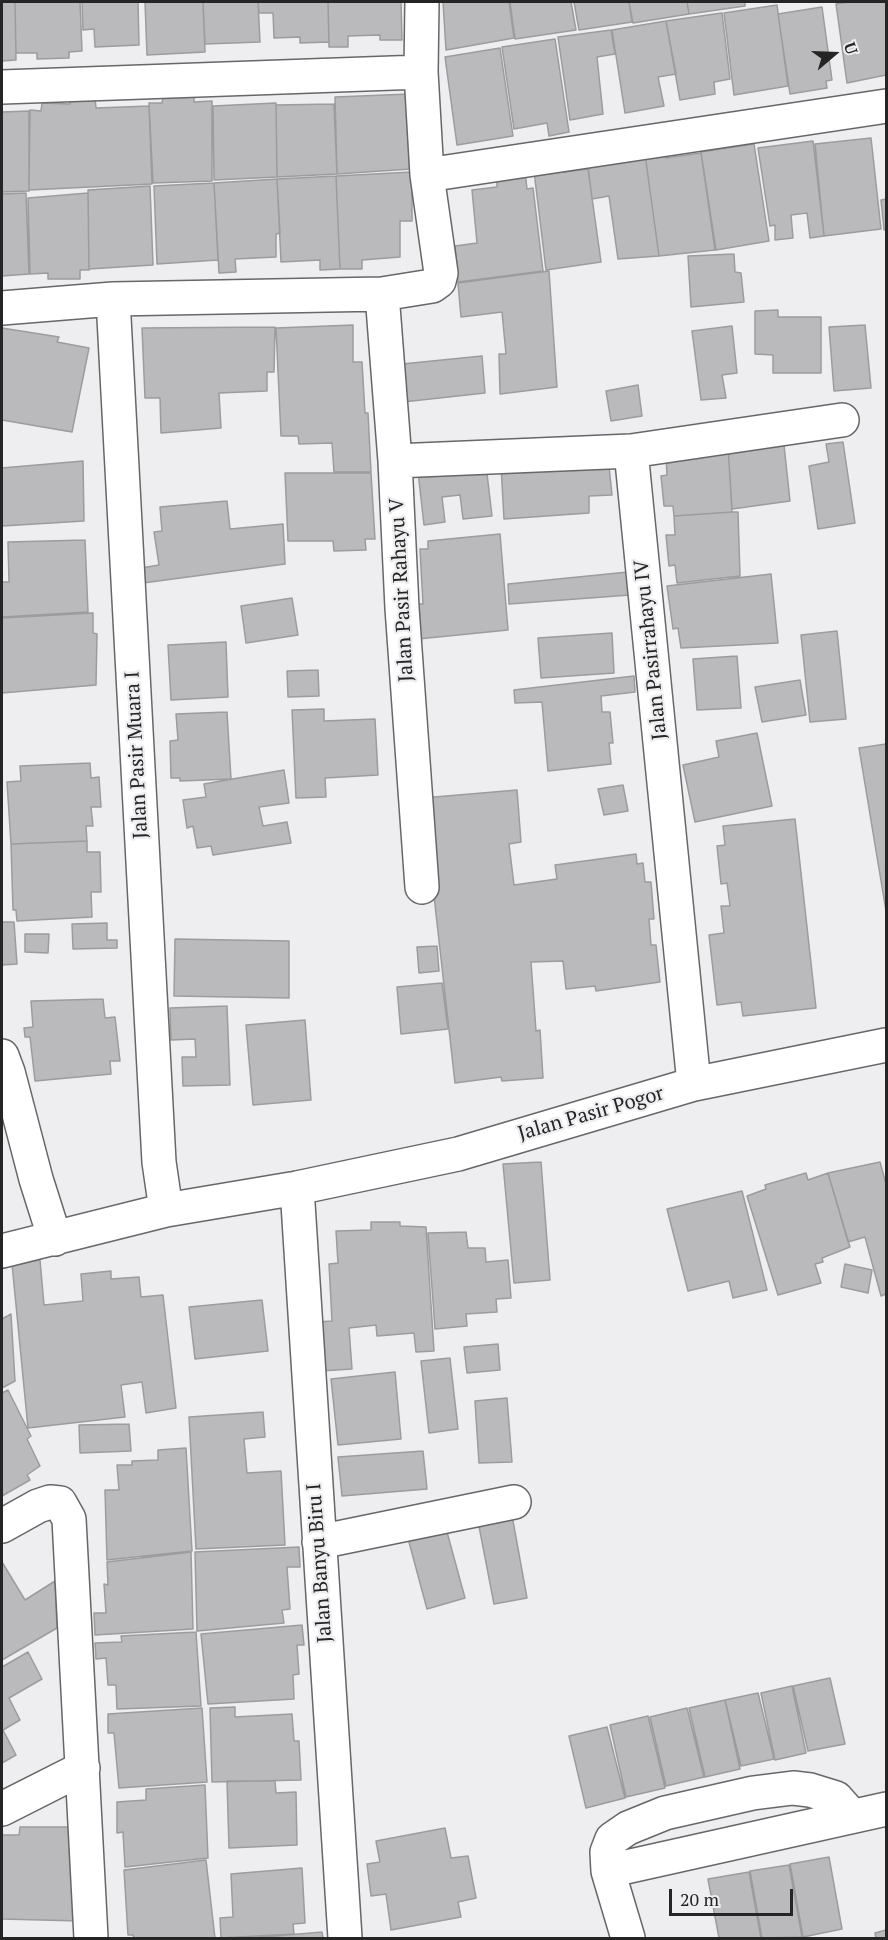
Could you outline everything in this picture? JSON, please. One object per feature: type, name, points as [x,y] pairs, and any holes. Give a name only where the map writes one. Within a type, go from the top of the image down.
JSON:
[{"type":"street","points":[[2,308],[113,299],[382,294],[432,286],[439,280],[441,273],[427,175],[421,72],[422,2]]},
{"type":"street","points":[[2,87],[421,72]]},
{"type":"street","points":[[427,175],[886,106]]},
{"type":"street","name":"Jalan Pasir Rahayu V","points":[[382,294],[422,886]]},
{"type":"street","name":"Jalan Pasir Muara I","points":[[113,299],[159,1162],[166,1210]]},
{"type":"street","points":[[395,461],[631,451],[842,420]]},
{"type":"street","name":"Jalan Pasirrahayu IV","points":[[631,451],[694,1084]]},
{"type":"street","name":"Jalan Pasir Pogor","points":[[2,1251],[166,1210],[297,1188],[458,1154],[694,1084],[886,1045]]},
{"type":"street","points":[[2,1056],[55,1239]]},
{"type":"street","name":"Jalan Banyu Biru I","points":[[297,1188],[345,1938]]},
{"type":"street","points":[[2,1526],[50,1502],[60,1503],[69,1519],[92,1938]]},
{"type":"street","points":[[319,1542],[514,1502]]},
{"type":"street","points":[[2,1809],[83,1768]]},
{"type":"street","points":[[628,1938],[608,1871],[607,1852],[612,1839],[628,1828],[676,1810],[753,1793],[793,1788],[810,1790],[836,1798],[852,1816]]},
{"type":"street","points":[[608,1871],[886,1809]]},
{"type":"building","points":[[2,2],[15,2],[16,60],[2,61]]},
{"type":"building","points":[[15,2],[80,2],[82,51],[69,52],[69,58],[37,59],[37,53],[16,53]]},
{"type":"building","points":[[82,2],[138,2],[139,45],[95,47],[94,29],[83,30]]},
{"type":"building","points":[[145,2],[203,2],[205,52],[147,55]]},
{"type":"building","points":[[203,2],[258,2],[260,42],[205,44]]},
{"type":"building","points":[[258,2],[328,2],[329,42],[300,43],[300,37],[274,38],[273,13],[259,13]]},
{"type":"building","points":[[328,2],[401,2],[402,40],[380,40],[380,35],[348,36],[348,47],[329,47]]},
{"type":"building","points":[[443,2],[509,2],[514,38],[446,50]]},
{"type":"building","points":[[510,2],[571,2],[576,30],[515,39]]},
{"type":"building","points":[[574,2],[629,2],[632,22],[579,30]]},
{"type":"building","points":[[629,2],[687,2],[689,14],[633,23]]},
{"type":"building","points":[[687,2],[745,2],[745,6],[689,14]]},
{"type":"building","points":[[886,2],[886,75],[847,83],[836,4]]},
{"type":"building","points":[[777,5],[788,86],[734,95],[724,13]]},
{"type":"building","points":[[822,7],[832,80],[826,81],[827,88],[790,94],[778,14]]},
{"type":"building","points":[[722,13],[730,79],[714,82],[715,94],[680,100],[666,21]]},
{"type":"building","points":[[666,21],[676,74],[658,77],[664,106],[625,113],[612,30]]},
{"type":"building","points":[[611,30],[615,54],[597,57],[603,114],[570,120],[558,37]]},
{"type":"building","points":[[555,39],[569,132],[549,136],[547,123],[514,129],[502,47]]},
{"type":"building","points":[[500,48],[513,136],[457,145],[445,57]]},
{"type":"building","points":[[410,94],[411,169],[337,174],[335,97]]},
{"type":"building","points":[[194,97],[194,102],[212,101],[212,181],[153,183],[149,103],[162,103],[163,98]]},
{"type":"building","points":[[71,98],[95,98],[96,108],[149,106],[152,184],[29,190],[30,110],[41,111],[42,103],[70,104]]},
{"type":"building","points":[[276,103],[277,177],[214,180],[213,106]]},
{"type":"building","points":[[334,104],[337,174],[277,177],[276,105]]},
{"type":"building","points":[[29,111],[29,191],[2,192],[2,112]]},
{"type":"building","points":[[871,138],[881,229],[824,236],[815,144]]},
{"type":"building","points":[[813,141],[824,236],[810,238],[807,213],[791,215],[793,238],[775,240],[775,225],[770,226],[758,148]]},
{"type":"building","points":[[754,144],[769,241],[716,250],[701,152]]},
{"type":"building","points":[[664,145],[666,158],[701,153],[715,250],[659,256],[644,147]]},
{"type":"building","points":[[644,147],[659,256],[618,259],[609,196],[592,199],[587,157]]},
{"type":"building","points":[[562,160],[564,172],[588,169],[601,262],[546,270],[533,163]]},
{"type":"building","points":[[525,171],[527,189],[533,188],[543,271],[458,282],[455,246],[477,243],[472,190],[497,187],[497,174]]},
{"type":"building","points":[[412,172],[412,221],[400,221],[400,257],[362,260],[362,269],[340,269],[336,176]]},
{"type":"building","points":[[336,176],[340,269],[320,270],[320,260],[281,262],[277,179]]},
{"type":"building","points":[[277,179],[280,233],[276,234],[276,257],[235,259],[236,272],[219,273],[214,183]]},
{"type":"building","points":[[214,183],[218,260],[157,264],[154,186]]},
{"type":"building","points":[[150,186],[153,265],[89,269],[88,190]]},
{"type":"building","points":[[26,193],[29,274],[2,276],[2,194]]},
{"type":"building","points":[[88,193],[89,270],[80,270],[80,279],[48,279],[48,273],[30,274],[28,198]]},
{"type":"building","points":[[886,199],[886,229],[884,230],[881,200]]},
{"type":"building","points":[[734,254],[735,272],[741,273],[744,302],[691,307],[688,256]]},
{"type":"building","points":[[549,271],[557,387],[500,394],[499,354],[506,354],[502,312],[461,317],[458,283]]},
{"type":"building","points":[[778,310],[778,317],[821,317],[821,373],[773,373],[773,355],[755,354],[755,311]]},
{"type":"building","points":[[353,325],[353,362],[362,362],[365,413],[368,413],[371,472],[334,472],[332,443],[299,444],[298,436],[281,436],[276,328]]},
{"type":"building","points":[[865,325],[871,388],[834,391],[829,327]]},
{"type":"building","points":[[732,326],[737,373],[722,375],[726,398],[701,400],[692,331]]},
{"type":"building","points":[[275,327],[274,372],[267,372],[267,391],[219,393],[221,428],[161,433],[160,398],[145,398],[142,328]]},
{"type":"building","points":[[2,328],[59,337],[57,342],[89,348],[72,432],[2,420]]},
{"type":"building","points":[[482,356],[485,393],[403,402],[402,364]]},
{"type":"building","points":[[638,385],[642,416],[611,421],[606,391]]},
{"type":"building","points":[[843,442],[855,523],[818,529],[809,466],[829,462],[826,444]]},
{"type":"building","points":[[784,445],[790,501],[732,509],[728,446]]},
{"type":"building","points":[[728,446],[732,512],[674,516],[673,506],[664,506],[661,476],[667,475],[666,457]]},
{"type":"building","points":[[608,457],[612,495],[589,496],[589,513],[504,519],[501,466]]},
{"type":"building","points":[[83,461],[84,521],[2,526],[2,468]]},
{"type":"building","points":[[486,465],[492,516],[463,519],[460,495],[442,497],[445,522],[424,525],[418,472]]},
{"type":"building","points":[[285,473],[371,473],[375,539],[365,539],[366,550],[334,551],[333,541],[288,541]]},
{"type":"building","points":[[227,501],[230,529],[283,524],[285,564],[143,583],[141,568],[159,565],[154,532],[162,531],[160,507]]},
{"type":"building","points":[[738,512],[740,576],[677,583],[675,565],[669,566],[666,535],[675,535],[674,516]]},
{"type":"building","points":[[500,534],[508,630],[418,639],[416,604],[423,604],[420,549],[428,549],[428,541]]},
{"type":"building","points":[[85,540],[88,612],[2,617],[2,582],[9,582],[8,542]]},
{"type":"building","points":[[628,572],[630,595],[509,604],[508,584]]},
{"type":"building","points":[[771,574],[778,643],[681,648],[678,628],[673,629],[667,586]]},
{"type":"building","points":[[292,598],[298,635],[246,643],[241,606]]},
{"type":"building","points":[[93,613],[93,633],[97,634],[96,685],[2,693],[2,618]]},
{"type":"building","points":[[837,631],[846,719],[810,722],[801,635]]},
{"type":"building","points":[[612,633],[614,673],[541,678],[538,638]]},
{"type":"building","points":[[226,642],[228,697],[171,700],[168,645]]},
{"type":"building","points":[[737,656],[741,708],[697,710],[693,659]]},
{"type":"building","points":[[318,670],[319,696],[288,697],[287,671]]},
{"type":"building","points":[[634,676],[635,692],[601,696],[602,712],[610,712],[613,743],[609,743],[611,764],[548,771],[542,702],[515,703],[514,690]]},
{"type":"building","points":[[800,680],[806,715],[762,722],[755,687]]},
{"type":"building","points":[[324,709],[324,721],[375,719],[378,775],[325,778],[326,797],[296,798],[292,710]]},
{"type":"building","points":[[227,712],[231,779],[180,781],[180,778],[171,778],[170,741],[178,740],[176,714]]},
{"type":"building","points":[[757,733],[772,806],[695,822],[683,765],[719,757],[716,741]]},
{"type":"building","points":[[886,744],[886,911],[859,748]]},
{"type":"building","points":[[90,763],[91,778],[99,777],[101,807],[91,807],[93,826],[86,826],[87,841],[11,844],[7,782],[21,781],[20,766]]},
{"type":"building","points":[[284,770],[289,803],[259,807],[263,826],[287,822],[291,843],[213,855],[211,846],[197,848],[193,826],[187,828],[183,800],[206,797],[204,784]]},
{"type":"building","points":[[623,785],[628,811],[604,815],[598,789]]},
{"type":"building","points":[[517,790],[521,842],[509,844],[514,885],[557,879],[555,865],[636,854],[637,864],[643,863],[645,882],[651,882],[654,919],[649,919],[651,945],[656,945],[660,982],[596,991],[595,986],[566,989],[563,961],[531,962],[536,1031],[540,1030],[543,1078],[502,1081],[501,1077],[455,1083],[423,798]]},
{"type":"building","points":[[795,819],[816,1008],[743,1016],[741,1002],[717,1005],[709,935],[724,933],[721,906],[730,906],[727,883],[721,884],[717,846],[725,845],[723,826]]},
{"type":"building","points":[[87,841],[87,852],[100,852],[101,892],[91,892],[92,917],[17,921],[16,910],[13,910],[11,844]]},
{"type":"building","points":[[2,922],[14,922],[17,964],[2,965]]},
{"type":"building","points":[[107,923],[107,940],[117,940],[117,948],[73,949],[72,924]]},
{"type":"building","points":[[25,934],[49,934],[48,953],[25,952]]},
{"type":"building","points":[[175,939],[289,941],[289,998],[174,996]]},
{"type":"building","points":[[437,946],[439,971],[419,973],[417,947]]},
{"type":"building","points":[[442,983],[448,1029],[401,1034],[397,987]]},
{"type":"building","points":[[103,999],[105,1018],[115,1017],[120,1061],[110,1061],[111,1074],[35,1081],[30,1037],[25,1037],[24,1028],[33,1027],[31,1001]]},
{"type":"building","points":[[227,1006],[230,1085],[183,1086],[182,1057],[196,1057],[195,1039],[171,1040],[170,1008]]},
{"type":"building","points":[[305,1020],[311,1100],[253,1105],[246,1025]]},
{"type":"building","points":[[541,1162],[550,1280],[514,1283],[503,1164]]},
{"type":"building","points":[[880,1162],[886,1184],[886,1294],[881,1296],[865,1237],[848,1242],[828,1173]]},
{"type":"building","points":[[806,1173],[808,1180],[828,1173],[850,1247],[822,1258],[823,1262],[815,1264],[821,1283],[778,1295],[747,1196],[766,1189],[765,1185]]},
{"type":"building","points":[[742,1191],[767,1290],[733,1298],[729,1281],[688,1291],[667,1209]]},
{"type":"building","points":[[371,1222],[400,1222],[400,1226],[426,1227],[434,1351],[416,1352],[414,1333],[377,1336],[376,1325],[349,1328],[352,1369],[320,1371],[317,1322],[332,1321],[329,1264],[338,1263],[336,1231],[371,1230]]},
{"type":"building","points":[[466,1232],[468,1248],[485,1248],[486,1262],[508,1260],[511,1298],[496,1299],[497,1312],[466,1314],[467,1326],[435,1329],[428,1233]]},
{"type":"building","points":[[40,1260],[44,1305],[83,1301],[81,1274],[111,1271],[111,1279],[139,1277],[141,1297],[163,1295],[176,1408],[146,1413],[142,1382],[121,1385],[125,1417],[28,1428],[12,1264]]},
{"type":"building","points":[[845,1264],[872,1270],[868,1293],[841,1287]]},
{"type":"building","points":[[262,1300],[268,1351],[195,1359],[189,1307]]},
{"type":"building","points":[[11,1314],[15,1381],[2,1388],[2,1319]]},
{"type":"building","points":[[498,1344],[500,1370],[467,1373],[464,1347]]},
{"type":"building","points":[[450,1358],[458,1429],[429,1433],[421,1361]]},
{"type":"building","points":[[395,1372],[401,1439],[338,1445],[331,1379]]},
{"type":"building","points":[[8,1390],[31,1436],[27,1439],[40,1466],[27,1475],[30,1480],[2,1496],[2,1393]]},
{"type":"building","points":[[507,1398],[512,1462],[479,1463],[475,1401]]},
{"type":"building","points":[[263,1412],[265,1437],[244,1439],[247,1473],[281,1471],[285,1545],[196,1549],[189,1417]]},
{"type":"building","points":[[129,1424],[131,1451],[80,1453],[79,1425]]},
{"type":"building","points":[[186,1448],[192,1551],[107,1560],[105,1490],[119,1490],[117,1465],[132,1465],[132,1461],[158,1460],[158,1450]]},
{"type":"building","points":[[423,1451],[427,1489],[342,1496],[338,1457]]},
{"type":"building","points":[[511,1510],[527,1598],[494,1604],[477,1516]]},
{"type":"building","points":[[444,1521],[465,1598],[427,1609],[406,1531]]},
{"type":"building","points":[[299,1547],[300,1567],[287,1567],[290,1609],[282,1610],[284,1623],[197,1631],[195,1552]]},
{"type":"building","points":[[191,1552],[193,1629],[95,1635],[94,1613],[106,1613],[104,1584],[108,1585],[107,1562]]},
{"type":"building","points":[[2,1562],[25,1600],[55,1581],[57,1628],[2,1660]]},
{"type":"building","points":[[302,1625],[304,1645],[297,1645],[299,1674],[293,1675],[294,1699],[208,1704],[201,1634]]},
{"type":"building","points":[[196,1632],[201,1706],[117,1709],[116,1685],[108,1685],[106,1658],[96,1659],[95,1643],[122,1642],[121,1636]]},
{"type":"building","points":[[28,1652],[42,1679],[9,1698],[20,1720],[3,1730],[16,1755],[2,1763],[2,1667]]},
{"type":"building","points":[[830,1678],[845,1744],[808,1751],[793,1686]]},
{"type":"building","points":[[792,1686],[806,1753],[775,1760],[761,1693]]},
{"type":"building","points":[[758,1693],[774,1759],[741,1766],[725,1700]]},
{"type":"building","points":[[725,1700],[740,1769],[705,1777],[689,1708]]},
{"type":"building","points":[[235,1707],[235,1717],[292,1714],[294,1741],[299,1741],[301,1780],[212,1782],[210,1708]]},
{"type":"building","points":[[202,1708],[207,1782],[119,1788],[114,1733],[108,1733],[108,1714]]},
{"type":"building","points":[[687,1708],[704,1777],[666,1786],[650,1717]]},
{"type":"building","points":[[648,1716],[665,1788],[626,1797],[610,1725]]},
{"type":"building","points":[[607,1727],[625,1798],[586,1808],[569,1736]]},
{"type":"building","points":[[227,1781],[275,1781],[276,1793],[296,1792],[297,1845],[229,1848]]},
{"type":"building","points":[[205,1785],[208,1858],[125,1867],[123,1832],[117,1833],[117,1802],[146,1800],[146,1789]]},
{"type":"building","points":[[20,1827],[74,1827],[79,1921],[2,1919],[2,1835],[19,1835]]},
{"type":"building","points":[[445,1828],[451,1858],[468,1856],[476,1898],[458,1902],[461,1917],[391,1930],[386,1894],[371,1896],[367,1864],[380,1862],[376,1841]]},
{"type":"building","points":[[829,1857],[842,1929],[803,1937],[790,1864]]},
{"type":"building","points":[[206,1860],[215,1938],[134,1938],[133,1935],[128,1935],[124,1870]]},
{"type":"building","points":[[789,1865],[802,1937],[762,1938],[750,1871]]},
{"type":"building","points":[[302,1868],[305,1923],[293,1924],[294,1934],[221,1938],[220,1918],[233,1917],[231,1874]]},
{"type":"building","points":[[749,1872],[761,1938],[719,1938],[708,1879]]},
{"type":"building","points":[[886,1930],[886,1938],[876,1938],[875,1933]]},
{"type":"building","points":[[322,1932],[323,1938],[253,1938]]}]
